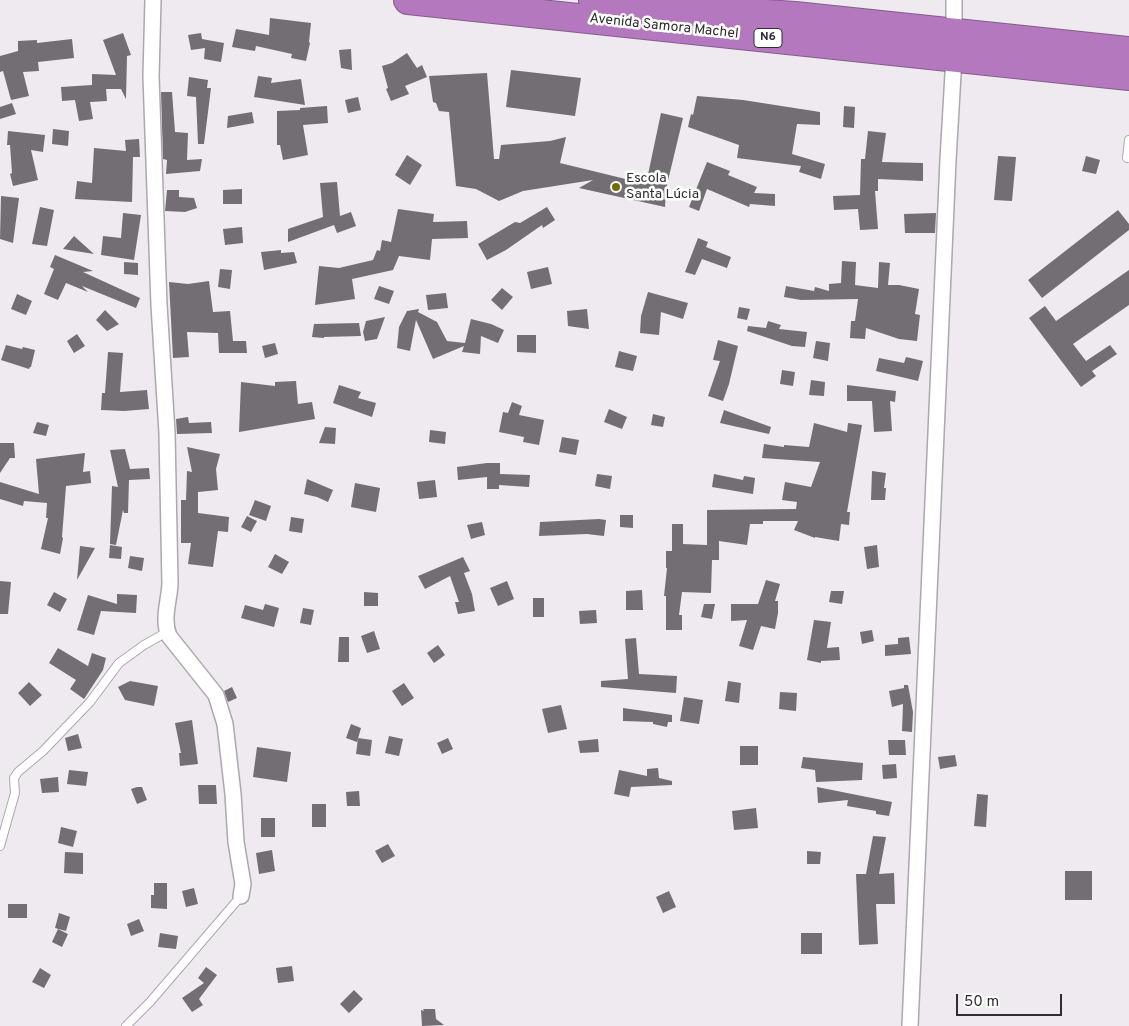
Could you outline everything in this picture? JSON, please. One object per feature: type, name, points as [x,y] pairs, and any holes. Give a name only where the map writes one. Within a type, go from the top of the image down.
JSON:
[{"type":"highway","name":"Avenida Samora Machel","points":[[408,0],[955,45],[1129,51]]},
{"type":"highway","name":"Avenida Samora Machel","points":[[593,0],[647,6],[795,16],[1129,76]]},
{"type":"street","points":[[153,0],[151,96],[158,305],[167,433],[170,584],[165,621],[169,636],[216,695],[226,724],[236,842],[242,873],[241,896]]},
{"type":"street","points":[[910,1026],[955,45],[954,0]]},
{"type":"lane","points":[[1127,158],[1129,140]]},
{"type":"lane","points":[[0,846],[15,793],[14,778],[18,772],[43,751],[90,702],[119,663],[144,644],[167,632]]},
{"type":"lane","points":[[126,1026],[150,1002],[241,896]]},
{"type":"building","points":[[270,18],[311,23],[310,43],[306,61],[291,58],[292,54],[256,46],[255,51],[232,47],[236,29],[269,35]]},
{"type":"building","points":[[123,33],[131,55],[127,56],[126,99],[121,89],[106,89],[107,101],[90,102],[93,119],[79,121],[75,100],[62,101],[61,87],[92,85],[92,74],[116,75],[103,40]]},
{"type":"building","points":[[201,33],[202,39],[224,43],[221,62],[204,59],[205,48],[191,50],[188,35]]},
{"type":"building","points":[[72,39],[74,58],[38,62],[39,71],[23,72],[29,96],[11,100],[3,71],[0,72],[0,56],[18,51],[18,41],[37,40],[37,43]]},
{"type":"building","points":[[351,49],[352,70],[341,68],[339,50]]},
{"type":"building","points":[[407,53],[417,68],[422,65],[427,77],[405,86],[409,94],[391,101],[386,89],[388,88],[382,66],[392,63]]},
{"type":"building","points":[[511,70],[581,78],[575,116],[506,107]]},
{"type":"building","points":[[487,73],[494,159],[499,159],[501,145],[550,141],[566,137],[560,163],[646,184],[661,113],[683,118],[666,189],[665,207],[579,188],[593,180],[523,191],[499,201],[476,189],[456,186],[449,112],[439,111],[436,103],[433,102],[429,76]]},
{"type":"building","points":[[258,76],[272,78],[271,83],[301,79],[305,105],[254,97]]},
{"type":"building","points":[[189,77],[208,80],[207,88],[211,88],[204,144],[198,144],[196,97],[187,96]]},
{"type":"building","points":[[161,92],[172,92],[175,132],[188,133],[187,160],[202,159],[200,171],[166,174],[167,160],[163,159]]},
{"type":"building","points":[[697,96],[743,100],[820,112],[820,125],[797,124],[792,154],[825,164],[821,179],[799,172],[801,166],[737,158],[739,145],[688,127]]},
{"type":"building","points":[[358,97],[361,110],[348,113],[345,100]]},
{"type":"building","points":[[12,103],[16,114],[0,119],[0,107]]},
{"type":"building","points":[[327,106],[328,123],[303,125],[308,155],[283,160],[280,145],[277,145],[277,111]]},
{"type":"building","points":[[844,106],[855,107],[854,128],[843,127]]},
{"type":"building","points":[[252,112],[254,123],[227,128],[228,116]]},
{"type":"building","points":[[53,129],[69,131],[68,146],[52,144]]},
{"type":"building","points":[[8,131],[45,135],[43,152],[31,150],[38,180],[13,186],[10,174],[12,173],[10,145],[7,145]]},
{"type":"building","points":[[868,131],[886,133],[882,162],[923,163],[923,181],[878,179],[878,191],[875,191],[878,229],[860,230],[858,209],[834,210],[833,196],[860,195],[861,159],[865,159]]},
{"type":"building","points":[[139,139],[140,157],[133,157],[132,202],[75,199],[77,181],[92,183],[94,148],[126,151],[125,140]]},
{"type":"building","points":[[407,155],[422,165],[410,185],[395,175]]},
{"type":"building","points":[[998,156],[1016,157],[1012,201],[994,200]]},
{"type":"building","points":[[1086,156],[1100,160],[1096,174],[1082,171]]},
{"type":"building","points":[[707,162],[730,171],[728,175],[757,187],[754,193],[775,194],[775,206],[750,204],[749,207],[707,189],[699,211],[689,207]]},
{"type":"building","points":[[337,182],[340,216],[351,212],[356,226],[337,233],[334,225],[288,242],[288,229],[323,217],[320,183]]},
{"type":"building","points":[[242,189],[242,204],[223,204],[223,190]]},
{"type":"building","points":[[167,190],[179,190],[179,197],[194,198],[197,208],[185,212],[165,211]]},
{"type":"building","points":[[1,196],[19,198],[13,243],[0,239]]},
{"type":"building","points":[[40,207],[54,210],[47,246],[32,244]]},
{"type":"building","points":[[547,207],[555,220],[543,228],[542,225],[506,250],[487,260],[478,244],[515,222],[520,223]]},
{"type":"building","points":[[398,209],[434,214],[433,222],[467,221],[468,238],[432,239],[430,260],[399,256],[393,270],[352,279],[355,299],[315,305],[319,266],[339,268],[373,260],[377,250],[380,251],[382,240],[391,242]]},
{"type":"building","points":[[1118,210],[1129,224],[1129,230],[1042,298],[1028,280]]},
{"type":"building","points":[[123,213],[141,215],[134,260],[101,255],[103,236],[121,238]]},
{"type":"building","points":[[936,213],[935,233],[905,233],[904,214]]},
{"type":"building","points":[[242,227],[243,243],[225,245],[223,229]]},
{"type":"building","points":[[74,236],[94,254],[63,249]]},
{"type":"building","points":[[698,238],[708,242],[706,247],[731,257],[727,268],[702,259],[695,275],[685,272]]},
{"type":"building","points":[[281,250],[281,253],[294,252],[297,263],[264,270],[261,252]]},
{"type":"building","points":[[55,255],[93,271],[83,272],[140,298],[136,308],[82,286],[88,292],[66,283],[58,300],[44,294],[54,269],[50,267]]},
{"type":"building","points":[[842,261],[856,262],[855,285],[878,288],[879,262],[890,263],[888,285],[919,289],[915,314],[920,315],[917,341],[899,339],[866,328],[865,339],[850,338],[851,321],[855,321],[858,299],[801,300],[784,297],[786,286],[814,291],[815,287],[829,291],[829,284],[841,283]]},
{"type":"building","points":[[124,262],[138,263],[138,275],[124,274]]},
{"type":"building","points":[[548,267],[552,284],[531,289],[527,272]]},
{"type":"building","points":[[220,269],[232,270],[230,289],[218,287]]},
{"type":"building","points":[[1129,270],[1129,305],[1073,344],[1086,361],[1110,345],[1117,354],[1092,371],[1096,376],[1081,387],[1029,318],[1045,306],[1056,321]]},
{"type":"building","points":[[209,281],[213,312],[230,311],[233,341],[246,341],[247,353],[219,353],[218,333],[187,332],[189,357],[173,358],[169,282],[188,284]]},
{"type":"building","points":[[379,286],[394,291],[389,304],[374,299]]},
{"type":"building","points":[[502,288],[513,297],[502,310],[491,300]]},
{"type":"building","points":[[648,292],[688,303],[683,319],[661,312],[659,335],[640,333],[641,316]]},
{"type":"building","points":[[446,293],[448,308],[428,310],[426,295]]},
{"type":"building","points":[[17,294],[32,301],[26,315],[11,309]]},
{"type":"building","points":[[739,307],[750,309],[747,320],[737,318]]},
{"type":"building","points":[[419,309],[418,312],[437,322],[447,341],[465,343],[471,319],[491,324],[504,330],[498,343],[481,336],[480,354],[462,352],[464,346],[433,359],[416,320],[410,351],[397,348],[399,327],[407,311]]},
{"type":"building","points":[[587,309],[589,329],[568,326],[567,311]]},
{"type":"building","points":[[105,310],[119,324],[107,331],[96,320]]},
{"type":"building","points":[[385,317],[377,339],[365,341],[363,332],[366,321]]},
{"type":"building","points":[[768,321],[781,325],[779,329],[807,332],[805,347],[792,346],[747,331],[748,326],[766,328]]},
{"type":"building","points":[[359,323],[361,336],[312,337],[314,324]]},
{"type":"building","points":[[77,334],[85,346],[74,353],[67,341]]},
{"type":"building","points":[[517,335],[536,335],[536,353],[517,352]]},
{"type":"building","points":[[718,340],[738,346],[723,401],[708,396],[720,361],[713,360]]},
{"type":"building","points":[[816,341],[830,343],[828,361],[813,358]]},
{"type":"building","points":[[275,343],[278,354],[265,358],[262,346]]},
{"type":"building","points":[[6,345],[35,350],[31,367],[29,369],[1,360]]},
{"type":"building","points":[[619,351],[637,356],[633,371],[615,367]]},
{"type":"building","points":[[108,352],[123,353],[120,392],[147,390],[149,409],[101,410],[102,393],[105,393]]},
{"type":"building","points":[[906,357],[923,361],[918,381],[876,371],[879,358],[904,363]]},
{"type":"building","points":[[782,370],[795,372],[793,386],[780,384]]},
{"type":"building","points":[[811,380],[825,382],[824,396],[809,395]]},
{"type":"building","points":[[296,381],[298,404],[312,402],[315,419],[239,432],[241,382],[275,386],[275,382]]},
{"type":"building","points":[[339,385],[361,392],[358,398],[376,403],[372,417],[333,403]]},
{"type":"building","points":[[847,385],[896,391],[895,402],[890,401],[892,431],[874,432],[872,401],[847,401]]},
{"type":"building","points":[[512,402],[522,406],[519,415],[544,420],[539,445],[523,442],[524,437],[499,432],[503,412],[508,413]]},
{"type":"building","points":[[609,409],[627,417],[622,429],[604,422]]},
{"type":"building","points":[[724,410],[771,427],[769,434],[720,423]]},
{"type":"building","points":[[653,414],[665,417],[663,427],[651,425]]},
{"type":"building","points":[[188,417],[189,423],[211,422],[212,433],[177,434],[176,419]]},
{"type":"building","points":[[37,422],[49,425],[46,436],[33,433]]},
{"type":"building","points":[[814,423],[847,432],[848,423],[862,425],[847,512],[850,512],[849,525],[841,524],[839,541],[815,538],[794,530],[798,521],[763,521],[763,524],[750,524],[747,545],[719,541],[719,560],[712,560],[711,593],[682,592],[679,615],[682,615],[682,630],[666,630],[666,596],[664,596],[667,568],[666,551],[672,551],[672,524],[683,524],[683,544],[707,545],[707,510],[796,509],[797,502],[782,500],[785,482],[811,487],[820,462],[762,458],[764,444],[784,447],[784,445],[809,447]]},
{"type":"building","points":[[325,427],[336,428],[335,444],[319,443]]},
{"type":"building","points":[[430,430],[446,432],[445,444],[429,442]]},
{"type":"building","points":[[562,437],[579,440],[576,455],[559,452]]},
{"type":"building","points":[[0,443],[14,443],[15,458],[10,458],[0,473]]},
{"type":"building","points":[[187,447],[220,454],[216,469],[218,490],[198,492],[198,513],[229,517],[228,532],[218,531],[213,567],[188,564],[191,543],[181,543],[181,500],[186,500],[187,471],[192,472]]},
{"type":"building","points":[[125,449],[130,469],[149,468],[150,479],[129,480],[128,513],[124,513],[123,510],[116,545],[110,544],[112,486],[118,487],[110,450]]},
{"type":"building","points":[[85,453],[83,472],[90,471],[91,483],[66,486],[63,538],[60,554],[41,549],[48,518],[46,518],[47,503],[24,501],[23,506],[0,499],[0,482],[39,494],[36,459]]},
{"type":"building","points":[[500,463],[500,474],[530,475],[529,487],[499,485],[499,489],[487,489],[487,477],[458,480],[457,467]]},
{"type":"building","points":[[872,471],[886,473],[885,500],[871,500]]},
{"type":"building","points":[[597,474],[612,476],[610,489],[595,486]]},
{"type":"building","points":[[714,474],[743,480],[744,476],[755,478],[753,494],[712,487]]},
{"type":"building","points":[[307,479],[333,490],[328,502],[304,494]]},
{"type":"building","points":[[435,480],[437,497],[419,499],[417,482]]},
{"type":"building","points":[[355,483],[380,488],[376,512],[351,507]]},
{"type":"building","points":[[255,500],[271,506],[266,521],[249,515]]},
{"type":"building","points":[[620,515],[633,515],[633,528],[620,527]]},
{"type":"building","points":[[247,516],[257,521],[251,532],[241,527]]},
{"type":"building","points":[[291,517],[304,519],[302,533],[289,531]]},
{"type":"building","points":[[606,520],[604,536],[587,534],[539,536],[540,522]]},
{"type":"building","points":[[482,522],[485,535],[471,539],[467,525]]},
{"type":"building","points":[[110,545],[122,547],[121,559],[109,558]]},
{"type":"building","points":[[877,545],[879,567],[867,569],[864,547]]},
{"type":"building","points":[[80,546],[95,548],[77,580]]},
{"type":"building","points":[[275,554],[289,562],[282,574],[268,567]]},
{"type":"building","points":[[130,556],[144,558],[142,571],[128,568]]},
{"type":"building","points":[[463,557],[470,571],[464,573],[472,594],[475,611],[458,614],[455,602],[459,602],[450,576],[425,589],[418,576]]},
{"type":"building","points":[[766,580],[780,584],[775,601],[778,601],[778,613],[775,629],[761,626],[753,650],[739,646],[747,620],[731,621],[731,604],[758,604]]},
{"type":"building","points":[[0,581],[11,582],[8,614],[0,614]]},
{"type":"building","points":[[507,581],[514,599],[498,606],[490,588]]},
{"type":"building","points":[[642,590],[643,610],[626,610],[626,591]]},
{"type":"building","points":[[831,591],[844,591],[842,604],[829,602]]},
{"type":"building","points":[[54,592],[67,599],[60,612],[47,605]]},
{"type":"building","points":[[364,592],[378,593],[378,606],[364,606]]},
{"type":"building","points":[[117,594],[137,595],[136,613],[101,611],[94,635],[77,630],[88,595],[117,604]]},
{"type":"building","points":[[533,598],[544,598],[544,617],[533,617]]},
{"type":"building","points":[[265,604],[279,608],[274,627],[241,618],[245,605],[263,610]]},
{"type":"building","points":[[704,604],[715,604],[712,619],[701,617]]},
{"type":"building","points":[[303,608],[314,610],[311,625],[300,623]]},
{"type":"building","points":[[596,610],[597,623],[580,624],[579,611]]},
{"type":"building","points":[[814,620],[831,622],[827,648],[839,647],[840,660],[821,661],[821,663],[807,660]]},
{"type":"building","points":[[872,630],[874,641],[862,644],[860,632]]},
{"type":"building","points":[[374,631],[380,649],[367,653],[361,636]]},
{"type":"building","points":[[339,637],[349,637],[349,662],[338,662]]},
{"type":"building","points":[[909,637],[911,654],[885,656],[885,645],[898,644],[898,638]]},
{"type":"building","points":[[636,638],[639,674],[677,676],[676,693],[601,687],[601,681],[628,679],[625,639]]},
{"type":"building","points":[[438,645],[445,655],[434,663],[427,653]]},
{"type":"building","points":[[58,648],[88,666],[92,653],[106,658],[103,670],[84,699],[70,689],[76,680],[49,663]]},
{"type":"building","points":[[130,681],[158,686],[154,706],[125,700],[118,687]]},
{"type":"building","points":[[728,681],[741,683],[739,703],[725,701]]},
{"type":"building","points":[[29,682],[42,695],[30,706],[18,693]]},
{"type":"building","points":[[404,683],[414,698],[402,706],[392,691]]},
{"type":"building","points":[[904,685],[908,685],[913,712],[912,732],[902,731],[903,704],[892,707],[889,691],[904,688]]},
{"type":"building","points":[[232,687],[237,698],[228,702],[224,691]]},
{"type":"building","points":[[780,692],[797,693],[796,711],[779,709]]},
{"type":"building","points":[[684,697],[703,700],[699,724],[680,721]]},
{"type":"building","points":[[561,705],[567,729],[548,733],[542,709]]},
{"type":"building","points":[[623,708],[672,715],[672,722],[668,722],[667,727],[653,724],[653,722],[623,721]]},
{"type":"building","points":[[192,720],[198,764],[180,766],[179,753],[181,753],[175,723]]},
{"type":"building","points":[[351,724],[361,728],[357,742],[346,738]]},
{"type":"building","points":[[78,734],[82,748],[68,751],[65,738]]},
{"type":"building","points":[[389,736],[403,739],[399,756],[385,753]]},
{"type":"building","points":[[358,738],[372,740],[370,756],[356,754]]},
{"type":"building","points":[[448,738],[453,749],[442,754],[437,743]]},
{"type":"building","points":[[598,739],[599,752],[580,753],[578,741]]},
{"type":"building","points":[[888,740],[905,740],[906,755],[889,755]]},
{"type":"building","points":[[740,746],[758,746],[758,765],[740,765]]},
{"type":"building","points":[[257,747],[291,752],[287,782],[253,777]]},
{"type":"building","points":[[955,755],[957,766],[940,769],[938,757]]},
{"type":"building","points":[[803,757],[863,763],[862,780],[816,782],[815,770],[801,768]]},
{"type":"building","points":[[896,764],[897,778],[883,779],[882,765]]},
{"type":"building","points":[[658,768],[659,778],[672,781],[672,785],[631,787],[629,797],[614,794],[619,770],[647,776],[647,769]]},
{"type":"building","points":[[69,770],[88,772],[86,786],[67,784]]},
{"type":"building","points":[[58,777],[59,792],[42,793],[40,779]]},
{"type":"building","points":[[198,785],[216,785],[217,804],[199,804]]},
{"type":"building","points":[[142,787],[147,800],[137,804],[131,789]]},
{"type":"building","points":[[817,787],[892,802],[889,816],[876,814],[876,811],[847,806],[848,800],[818,803]]},
{"type":"building","points":[[359,791],[360,806],[347,806],[346,792]]},
{"type":"building","points":[[977,794],[988,795],[986,827],[974,826]]},
{"type":"building","points":[[312,804],[326,804],[326,827],[312,827]]},
{"type":"building","points":[[756,808],[758,828],[734,830],[732,811]]},
{"type":"building","points":[[261,818],[275,818],[275,837],[261,837]]},
{"type":"building","points":[[61,827],[77,831],[73,847],[58,843]]},
{"type":"building","points":[[873,836],[886,837],[879,874],[894,873],[895,904],[876,904],[878,944],[859,945],[856,874],[866,874]]},
{"type":"building","points":[[388,844],[395,856],[382,863],[375,851]]},
{"type":"building","points":[[272,850],[275,871],[259,874],[256,853]]},
{"type":"building","points":[[807,851],[821,852],[820,864],[807,864]]},
{"type":"building","points":[[65,852],[83,853],[83,874],[64,873]]},
{"type":"building","points":[[1065,871],[1092,871],[1092,900],[1065,900]]},
{"type":"building","points":[[154,883],[167,883],[167,909],[151,908],[151,895],[154,895]]},
{"type":"building","points":[[194,888],[198,904],[186,907],[182,891]]},
{"type":"building","points":[[669,891],[676,907],[663,913],[656,897]]},
{"type":"building","points":[[8,904],[27,904],[27,918],[8,918]]},
{"type":"building","points":[[59,913],[70,917],[66,931],[55,928]]},
{"type":"building","points":[[139,919],[144,931],[131,936],[127,924]]},
{"type":"building","points":[[58,929],[68,934],[62,947],[52,942]]},
{"type":"building","points":[[160,933],[178,936],[176,949],[158,947]]},
{"type":"building","points":[[801,933],[822,933],[822,954],[801,954]]},
{"type":"building","points":[[292,966],[294,981],[278,983],[276,968]]},
{"type":"building","points":[[206,967],[217,975],[199,999],[203,1005],[192,1012],[182,998],[204,983],[198,978]]},
{"type":"building","points":[[40,968],[51,975],[44,988],[32,982]]},
{"type":"building","points":[[354,990],[363,999],[349,1013],[340,1004]]},
{"type":"building","points":[[423,1009],[435,1009],[436,1019],[444,1025],[422,1026],[421,1010],[424,1011]]},
{"type":"place","name":"Escola Santa Lúcia","points":[[616,187]]}]
